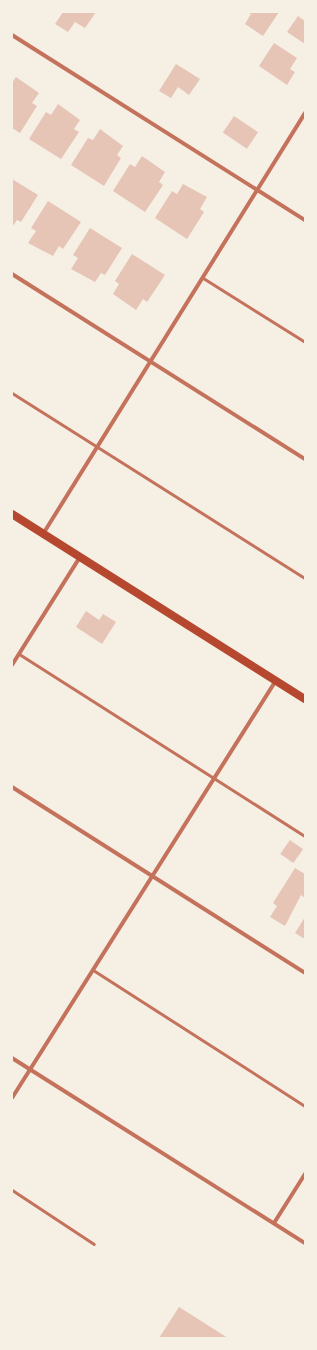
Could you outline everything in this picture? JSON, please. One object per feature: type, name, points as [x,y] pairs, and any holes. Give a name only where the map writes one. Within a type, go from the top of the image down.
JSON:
[{"type":"main road","points":[[12,514],[305,699]]},
{"type":"street","points":[[12,35],[305,220]]},
{"type":"street","points":[[43,534],[305,114]]},
{"type":"street","points":[[12,274],[305,459]]},
{"type":"street","points":[[12,665],[80,557]]},
{"type":"street","points":[[12,1098],[276,681]]},
{"type":"street","points":[[12,787],[305,973]]},
{"type":"street","points":[[12,1058],[305,1242]]},
{"type":"street","points":[[274,1223],[305,1174]]},
{"type":"lane","points":[[203,278],[305,342]]},
{"type":"lane","points":[[12,393],[305,578]]},
{"type":"lane","points":[[19,654],[305,836]]},
{"type":"lane","points":[[93,970],[305,1106]]},
{"type":"lane","points":[[12,1190],[94,1244]]},
{"type":"building","points":[[63,12],[96,12],[85,28],[75,22],[68,32],[55,24]]},
{"type":"building","points":[[248,12],[279,12],[263,36],[245,24],[251,14]]},
{"type":"building","points":[[298,16],[305,21],[305,44],[287,32]]},
{"type":"building","points":[[274,43],[297,58],[290,69],[295,72],[287,85],[259,66]]},
{"type":"building","points":[[176,64],[200,79],[189,95],[178,87],[171,98],[159,91]]},
{"type":"building","points":[[16,77],[39,93],[32,103],[37,106],[20,133],[12,128],[12,83]]},
{"type":"building","points":[[58,104],[80,120],[74,129],[79,132],[61,159],[29,139],[46,112],[51,115]]},
{"type":"building","points":[[234,116],[258,132],[247,149],[223,133]]},
{"type":"building","points":[[100,129],[123,146],[117,155],[121,158],[104,186],[71,165],[88,138],[93,140]]},
{"type":"building","points":[[142,156],[165,172],[159,182],[163,185],[145,212],[113,191],[130,164],[135,167]]},
{"type":"building","points":[[12,179],[38,195],[21,222],[17,220],[12,227]]},
{"type":"building","points":[[183,184],[207,197],[200,209],[204,212],[187,239],[155,218],[172,191],[177,194]]},
{"type":"building","points":[[48,201],[81,222],[63,249],[59,246],[53,256],[28,243],[36,231],[31,228]]},
{"type":"building","points":[[90,228],[122,248],[105,275],[101,273],[95,282],[71,269],[78,258],[73,255]]},
{"type":"building","points":[[132,254],[165,275],[147,302],[143,299],[136,310],[113,294],[119,284],[115,281]]},
{"type":"building","points":[[86,611],[99,620],[103,614],[116,622],[102,644],[76,627]]},
{"type":"building","points":[[290,840],[303,849],[293,863],[280,854]]},
{"type":"building","points":[[295,868],[305,874],[305,898],[301,895],[285,926],[270,917],[277,906],[273,903]]},
{"type":"building","points":[[305,917],[305,939],[295,933]]},
{"type":"building","points":[[179,1307],[228,1338],[159,1338]]}]
